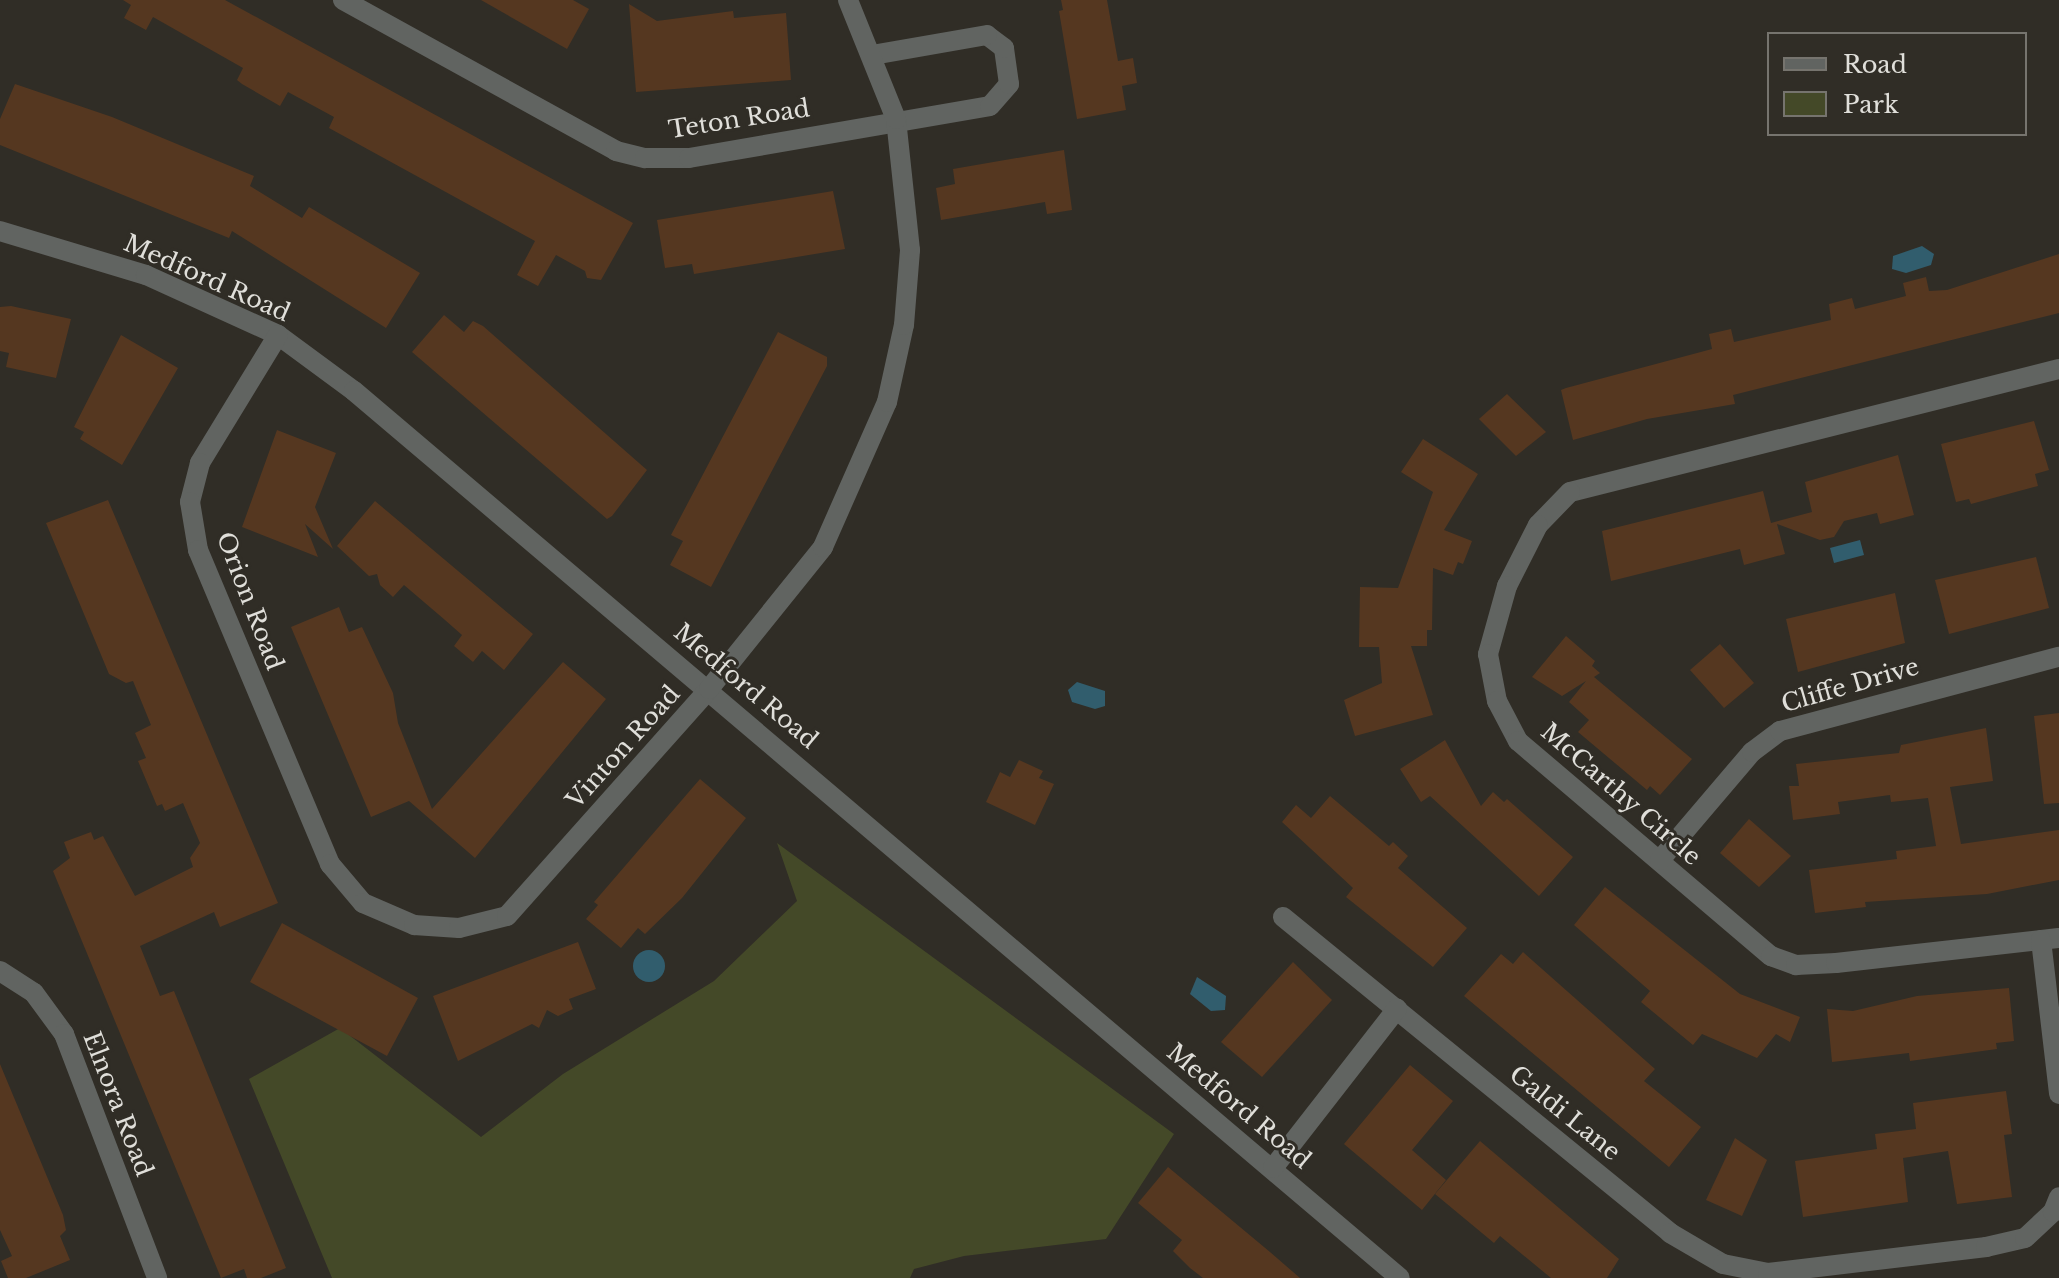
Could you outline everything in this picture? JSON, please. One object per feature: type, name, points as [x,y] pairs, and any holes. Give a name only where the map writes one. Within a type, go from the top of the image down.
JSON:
[{"type":"street","name":"Teton Road","points":[[343,0],[616,151],[645,158],[689,158],[896,119],[990,106],[1009,84],[1004,48],[987,35],[872,55]]},
{"type":"street","name":"Vinton Road","points":[[350,887],[363,903],[414,925],[459,928],[507,916],[709,689],[823,547],[887,402],[904,325],[910,250],[896,119],[848,0]]},
{"type":"street","name":"Medford Road","points":[[0,231],[146,275],[278,335],[354,391],[1400,1278]]},
{"type":"street","name":"Orion Road","points":[[278,335],[200,463],[190,502],[198,550],[330,864],[350,887]]},
{"type":"street","name":"McCarthy Circle","points":[[2050,939],[1796,965],[1771,956],[1518,741],[1497,701],[1488,654],[1507,586],[1538,525],[1570,492],[2059,369]]},
{"type":"street","name":"Cliffe Drive","points":[[1660,860],[1752,752],[1780,731],[2059,657]]},
{"type":"street","name":"Galdi Lane","points":[[1283,917],[1670,1233],[1723,1264],[1768,1273],[1846,1272],[2025,1238],[2053,1212],[2059,1197]]},
{"type":"street","points":[[2050,939],[2059,1094]]},
{"type":"street","name":"Elnora Road","points":[[0,971],[34,993],[64,1034],[157,1278]]},
{"type":"street","points":[[1273,1168],[1397,1009]]},
{"type":"green space","points":[[777,843],[1174,1134],[1106,1239],[964,1256],[914,1269],[910,1278],[332,1278],[249,1079],[340,1028],[481,1137],[563,1074],[714,981],[797,901]]},
{"type":"water","points":[[1922,246],[1934,254],[1931,265],[1906,273],[1892,269],[1893,256]]},
{"type":"water","points":[[1860,540],[1864,555],[1834,563],[1830,548]]},
{"type":"water","points":[[1077,682],[1105,691],[1105,706],[1095,709],[1072,702],[1068,690]]},
{"type":"water","points":[[649,950],[660,955],[665,966],[660,977],[649,982],[638,977],[633,966],[638,955]]},
{"type":"water","points":[[1197,977],[1226,996],[1225,1010],[1211,1011],[1190,994]]},
{"type":"building","points":[[123,0],[225,0],[633,223],[601,280],[587,278],[585,271],[556,255],[538,286],[517,275],[535,241],[329,128],[334,117],[288,92],[280,106],[242,84],[237,80],[243,68],[153,17],[146,30],[124,18],[131,5]]},
{"type":"building","points":[[481,0],[573,0],[589,9],[567,49]]},
{"type":"building","points":[[1061,0],[1107,0],[1118,61],[1133,58],[1137,83],[1122,86],[1126,110],[1077,119],[1059,11],[1063,10]]},
{"type":"building","points":[[629,4],[657,21],[733,11],[734,18],[786,13],[791,80],[636,92]]},
{"type":"building","points":[[15,84],[112,117],[254,176],[250,186],[302,218],[309,207],[420,273],[386,328],[232,231],[229,238],[0,145],[0,119]]},
{"type":"building","points":[[1064,150],[1072,210],[1047,214],[1045,202],[941,220],[936,188],[955,184],[953,169]]},
{"type":"building","points":[[833,191],[845,249],[694,274],[692,264],[665,268],[657,220]]},
{"type":"building","points":[[2059,254],[2059,313],[1733,395],[1735,404],[1647,419],[1573,440],[1561,390],[1566,388],[1712,349],[1709,334],[1731,329],[1734,342],[1831,320],[1829,304],[1852,298],[1855,309],[1906,296],[1903,283],[1926,277],[1929,291],[1947,290]]},
{"type":"building","points":[[11,306],[71,319],[56,378],[6,367],[9,353],[0,351],[0,307]]},
{"type":"building","points":[[444,315],[464,332],[473,321],[483,326],[647,470],[612,516],[607,519],[412,352]]},
{"type":"building","points":[[778,332],[827,357],[827,366],[711,587],[670,565],[683,541],[671,535]]},
{"type":"building","points":[[121,335],[178,368],[122,465],[80,439],[84,432],[74,427]]},
{"type":"building","points":[[1507,394],[1546,432],[1516,456],[1479,419]]},
{"type":"building","points":[[2034,421],[2049,470],[2035,474],[2038,486],[1971,504],[1969,499],[1956,502],[1941,444]]},
{"type":"building","points":[[277,430],[336,453],[315,507],[333,549],[305,524],[318,557],[242,527]]},
{"type":"building","points":[[1423,439],[1478,474],[1444,530],[1472,541],[1463,564],[1458,562],[1453,575],[1433,568],[1432,630],[1427,630],[1427,646],[1411,646],[1433,715],[1355,736],[1344,700],[1382,683],[1379,647],[1359,647],[1360,587],[1398,588],[1433,492],[1401,472]]},
{"type":"building","points":[[1898,455],[1914,515],[1880,524],[1877,513],[1844,521],[1834,537],[1820,540],[1777,524],[1785,554],[1744,565],[1740,549],[1611,581],[1602,531],[1763,491],[1771,523],[1812,512],[1805,482]]},
{"type":"building","points":[[108,500],[278,903],[220,927],[214,912],[140,946],[160,996],[174,991],[286,1268],[261,1278],[247,1278],[244,1269],[221,1278],[53,871],[70,858],[64,842],[91,832],[94,840],[103,836],[135,896],[193,867],[190,858],[200,843],[183,803],[165,811],[162,804],[157,806],[138,761],[146,758],[135,733],[151,725],[133,681],[126,683],[109,674],[46,523]]},
{"type":"building","points":[[375,501],[533,634],[504,670],[482,651],[473,662],[454,646],[462,635],[404,585],[393,597],[380,585],[377,574],[369,576],[337,546]]},
{"type":"building","points":[[2036,557],[2049,608],[1949,634],[1935,580]]},
{"type":"building","points":[[1895,593],[1905,643],[1798,672],[1786,619]]},
{"type":"building","points":[[339,607],[349,632],[362,627],[393,693],[398,723],[432,809],[563,662],[606,699],[475,858],[409,801],[371,817],[291,627]]},
{"type":"building","points":[[1566,636],[1595,661],[1592,666],[1600,673],[1594,677],[1692,759],[1660,795],[1650,786],[1647,790],[1578,732],[1589,720],[1569,702],[1586,681],[1562,696],[1532,677]]},
{"type":"building","points":[[1720,644],[1754,683],[1724,708],[1690,670]]},
{"type":"building","points":[[2059,713],[2059,803],[2044,804],[2034,716]]},
{"type":"building","points":[[1986,728],[1993,781],[1950,787],[1961,844],[2059,830],[2059,880],[1987,894],[1865,902],[1866,907],[1815,913],[1809,870],[1897,859],[1896,851],[1936,846],[1928,798],[1891,802],[1890,795],[1838,802],[1840,814],[1793,820],[1789,786],[1799,786],[1796,764],[1899,753],[1901,745]]},
{"type":"building","points":[[1445,740],[1481,806],[1493,792],[1504,802],[1507,799],[1573,857],[1539,896],[1430,796],[1421,802],[1400,769]]},
{"type":"building","points":[[1019,760],[1043,771],[1039,778],[1054,784],[1035,825],[986,802],[1000,772],[1010,777]]},
{"type":"building","points":[[700,779],[746,818],[682,898],[645,934],[638,928],[621,948],[586,919],[598,905],[594,902]]},
{"type":"building","points":[[1330,796],[1389,846],[1393,842],[1408,856],[1398,868],[1467,928],[1433,967],[1346,897],[1353,888],[1282,822],[1296,805],[1311,818]]},
{"type":"building","points":[[1749,819],[1791,856],[1759,887],[1720,853]]},
{"type":"building","points":[[1605,887],[1740,994],[1800,1017],[1790,1042],[1776,1034],[1757,1058],[1702,1034],[1693,1045],[1641,1002],[1650,991],[1574,925]]},
{"type":"building","points":[[282,923],[418,998],[387,1056],[250,982]]},
{"type":"building","points":[[578,942],[596,989],[569,999],[573,1009],[558,1016],[547,1010],[539,1028],[532,1024],[458,1061],[433,996]]},
{"type":"building","points":[[1523,952],[1655,1069],[1644,1081],[1701,1127],[1669,1167],[1464,996],[1501,954],[1513,964]]},
{"type":"building","points":[[1293,962],[1332,1000],[1262,1077],[1221,1042]]},
{"type":"building","points":[[2009,988],[2014,1041],[1996,1043],[1997,1049],[1910,1061],[1909,1053],[1832,1062],[1827,1009],[1853,1011],[1917,996]]},
{"type":"building","points":[[0,1064],[63,1215],[66,1230],[60,1236],[70,1260],[26,1278],[8,1278],[1,1261],[12,1256],[0,1230]]},
{"type":"building","points":[[1410,1065],[1453,1101],[1412,1150],[1446,1180],[1422,1210],[1344,1144]]},
{"type":"building","points":[[2006,1091],[2012,1134],[2004,1135],[2012,1197],[1957,1204],[1948,1151],[1903,1158],[1908,1202],[1803,1217],[1795,1161],[1877,1149],[1875,1134],[1916,1129],[1913,1103]]},
{"type":"building","points":[[1735,1138],[1767,1160],[1742,1216],[1706,1200]]},
{"type":"building","points":[[1480,1141],[1619,1259],[1607,1278],[1551,1278],[1500,1236],[1494,1243],[1435,1194]]},
{"type":"building","points":[[1168,1167],[1300,1278],[1203,1278],[1190,1268],[1173,1251],[1182,1240],[1138,1203]]}]
